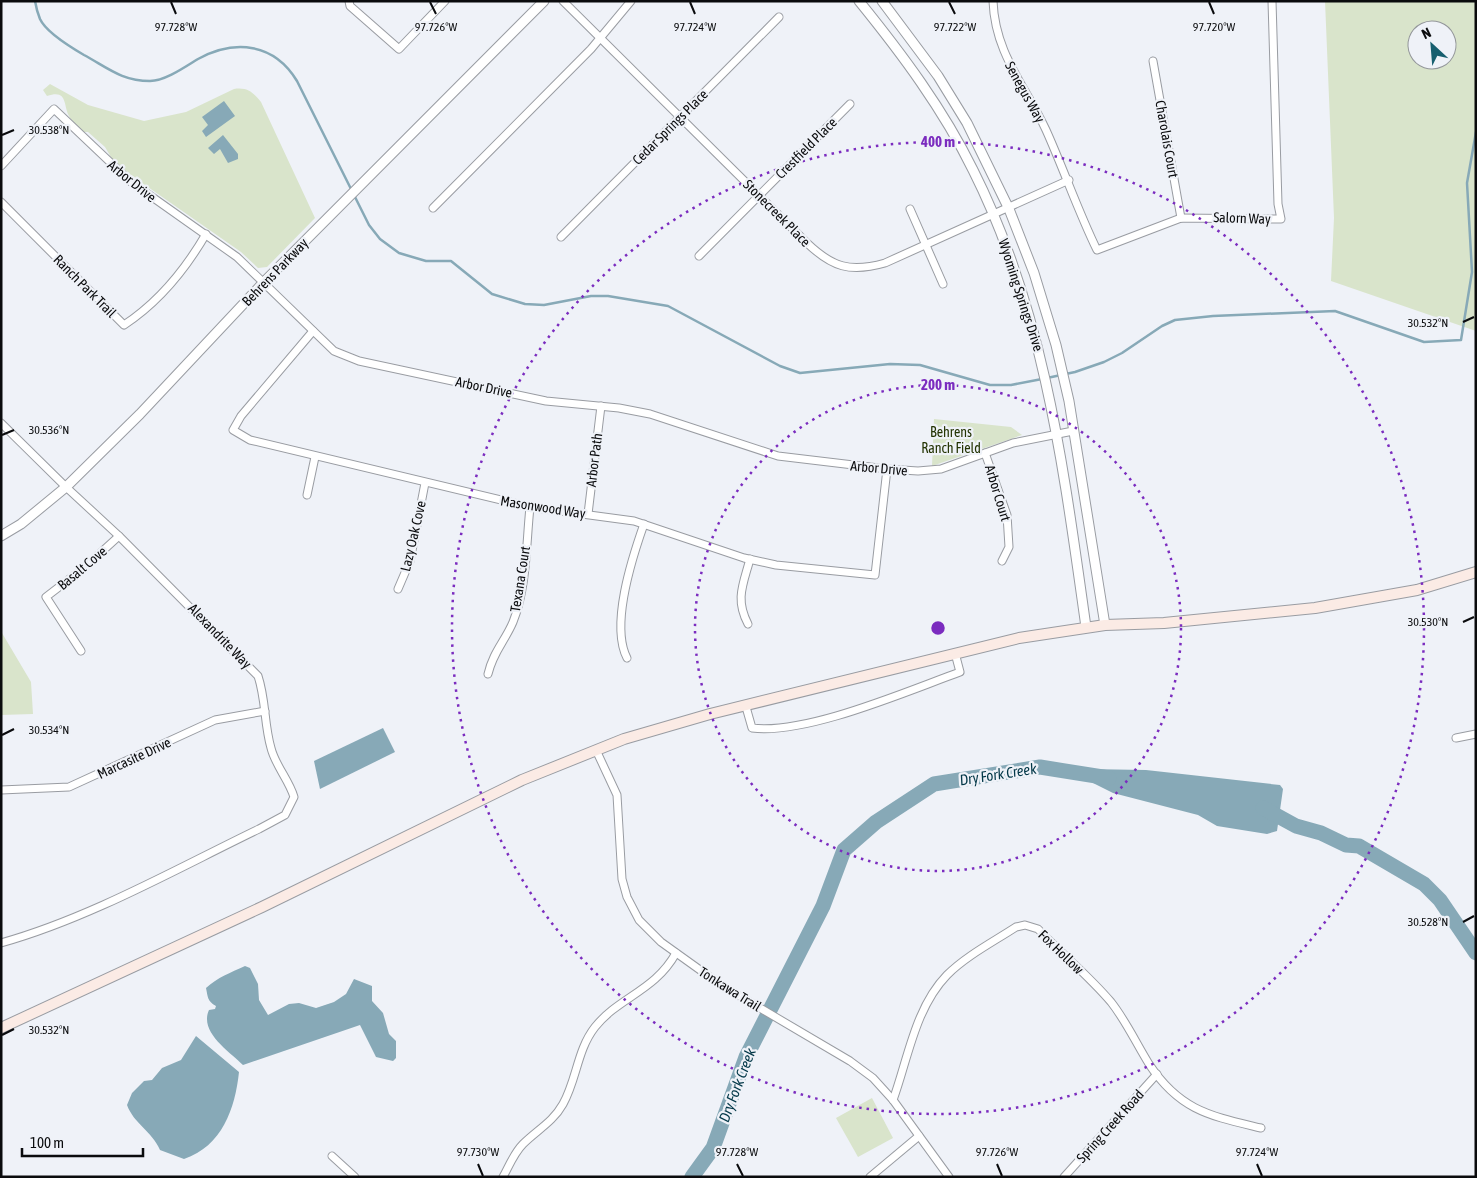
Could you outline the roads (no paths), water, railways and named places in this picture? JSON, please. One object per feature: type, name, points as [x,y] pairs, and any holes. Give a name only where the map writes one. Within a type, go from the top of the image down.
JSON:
[{"type":"main road","points":[[1,1028],[262,907],[522,780],[624,739],[710,714],[746,707],[1019,638],[1105,625],[1164,623],[1315,608],[1417,590],[1476,572]]},
{"type":"street","points":[[349,1],[350,6],[399,49],[445,1]]},
{"type":"street","name":"Behrens Parkway","points":[[1,536],[21,524],[66,487],[140,414],[263,283],[544,1]]},
{"type":"street","name":"Stonecreek Place","points":[[563,1],[820,255],[837,264],[855,268],[868,268],[994,215]]},
{"type":"street","points":[[433,208],[601,38],[630,1]]},
{"type":"street","name":"Wyoming Springs Drive","points":[[859,1],[915,73],[948,123],[994,215],[1032,322],[1040,352],[1073,528],[1086,628]]},
{"type":"street","name":"Wyoming Springs Drive","points":[[882,1],[938,76],[967,123],[1009,209],[1034,273],[1056,345],[1068,401],[1105,625]]},
{"type":"street","name":"Senegus Way","points":[[993,1],[996,29],[1001,48],[1042,122],[1069,180]]},
{"type":"street","name":"Salorn Way","points":[[1069,180],[1085,225],[1097,250],[1181,218],[1281,219],[1278,204],[1272,1]]},
{"type":"street","name":"Cedar Springs Place","points":[[561,237],[780,17]]},
{"type":"street","name":"Charolais Court","points":[[1153,61],[1181,218]]},
{"type":"street","name":"Crestfield Place","points":[[699,256],[850,104]]},
{"type":"street","name":"Arbor Drive","points":[[1,166],[54,108],[131,182],[237,256],[334,352],[359,361],[546,401],[601,406],[650,414],[778,456],[887,469],[930,470],[1013,443],[1072,430]]},
{"type":"street","points":[[994,215],[1069,180]]},
{"type":"street","name":"Ranch Park Trail","points":[[1,202],[124,325],[145,311],[188,265],[206,234]]},
{"type":"street","points":[[910,208],[944,284]]},
{"type":"street","name":"Masonwood Way","points":[[313,331],[241,416],[233,430],[250,440],[315,457],[530,507],[621,518],[750,560],[776,565],[875,575],[887,469]]},
{"type":"street","name":"Arbor Path","points":[[588,514],[601,406]]},
{"type":"street","name":"Alexandrite Way","points":[[1,423],[66,487],[120,536],[258,676],[264,693],[271,751],[290,784],[294,797],[285,815],[87,912],[1,943]]},
{"type":"street","name":"Arbor Court","points":[[985,453],[1007,515],[1009,547],[1002,561]]},
{"type":"street","points":[[307,495],[315,457]]},
{"type":"street","name":"Lazy Oak Cove","points":[[398,590],[410,561],[425,483]]},
{"type":"street","name":"Texana Court","points":[[488,674],[491,659],[512,624],[518,605],[530,507]]},
{"type":"street","points":[[627,658],[620,640],[621,624],[630,565],[644,524]]},
{"type":"street","name":"Basalt Cove","points":[[81,651],[46,597],[85,567],[120,536]]},
{"type":"street","points":[[748,624],[740,605],[740,596],[750,560]]},
{"type":"street","points":[[746,707],[752,728],[765,730],[814,721],[888,698],[960,672],[955,653]]},
{"type":"street","name":"Marcasite Drive","points":[[1,790],[70,787],[215,720],[265,711]]},
{"type":"street","points":[[1456,738],[1476,734]]},
{"type":"street","name":"Tonkawa Trail","points":[[596,750],[617,795],[620,866],[626,897],[638,920],[676,953],[730,990],[862,1069],[893,1100],[949,1177]]},
{"type":"street","name":"Fox Hollow","points":[[893,1100],[918,1022],[938,986],[957,966],[1016,927],[1025,925],[1038,929],[1105,996],[1122,1018],[1156,1074],[1180,1099],[1203,1113],[1262,1128]]},
{"type":"street","points":[[503,1177],[523,1144],[552,1120],[563,1104],[582,1050],[595,1027],[615,1009],[657,979],[676,953]]},
{"type":"street","name":"Spring Creek Road","points":[[1064,1177],[1156,1074]]},
{"type":"street","points":[[870,1177],[919,1136]]},
{"type":"street","points":[[332,1156],[355,1177]]},
{"type":"water","points":[[224,101],[235,116],[206,137],[202,131],[208,125],[202,117]]},
{"type":"water","points":[[223,135],[238,154],[238,159],[228,163],[220,149],[214,154],[208,148]]},
{"type":"water","points":[[383,728],[395,752],[320,789],[314,761]]},
{"type":"water","points":[[1086,769],[1146,770],[1280,785],[1283,789],[1277,831],[1267,834],[1217,826],[1198,815],[1113,793],[1093,783]]},
{"type":"water","points":[[245,966],[250,968],[258,984],[259,1000],[268,1015],[289,1004],[299,1003],[316,1008],[334,1002],[346,994],[354,979],[372,986],[372,1001],[383,1013],[389,1034],[396,1041],[396,1058],[393,1061],[376,1057],[360,1025],[243,1065],[223,1047],[208,1026],[209,1010],[215,1009],[216,1006],[209,1000],[206,988],[220,978]]},
{"type":"water","points":[[196,1036],[239,1072],[230,1112],[217,1136],[197,1153],[184,1159],[160,1150],[157,1143],[130,1112],[127,1105],[132,1093],[144,1081],[152,1080],[162,1068],[181,1060]]},
{"type":"waterway","points":[[35,1],[40,19],[53,34],[108,69],[131,79],[150,81],[162,79],[212,53],[240,47],[253,48],[277,59],[288,68],[297,81],[369,225],[380,239],[399,253],[426,261],[451,261],[492,294],[525,304],[544,305],[591,296],[608,296],[668,306],[780,366],[800,373],[890,364],[920,365],[990,385],[1011,385],[1042,379]]},
{"type":"waterway","points":[[1047,378],[1075,372],[1104,362],[1175,320],[1213,316],[1335,311],[1424,342],[1461,340],[1472,272],[1467,183],[1476,132]]},
{"type":"waterway","name":"Dry Fork Creek","points":[[692,1177],[713,1148],[746,1057],[823,906],[844,850],[876,822],[934,784],[1040,767],[1109,778]]},
{"type":"waterway","name":"Dry Fork Creek","points":[[1263,808],[1296,826],[1321,833],[1346,845],[1359,846],[1424,884],[1440,900],[1476,953]]},
{"type":"park label","name":"Behrens Ranch Field","points":[[951,440]]}]
